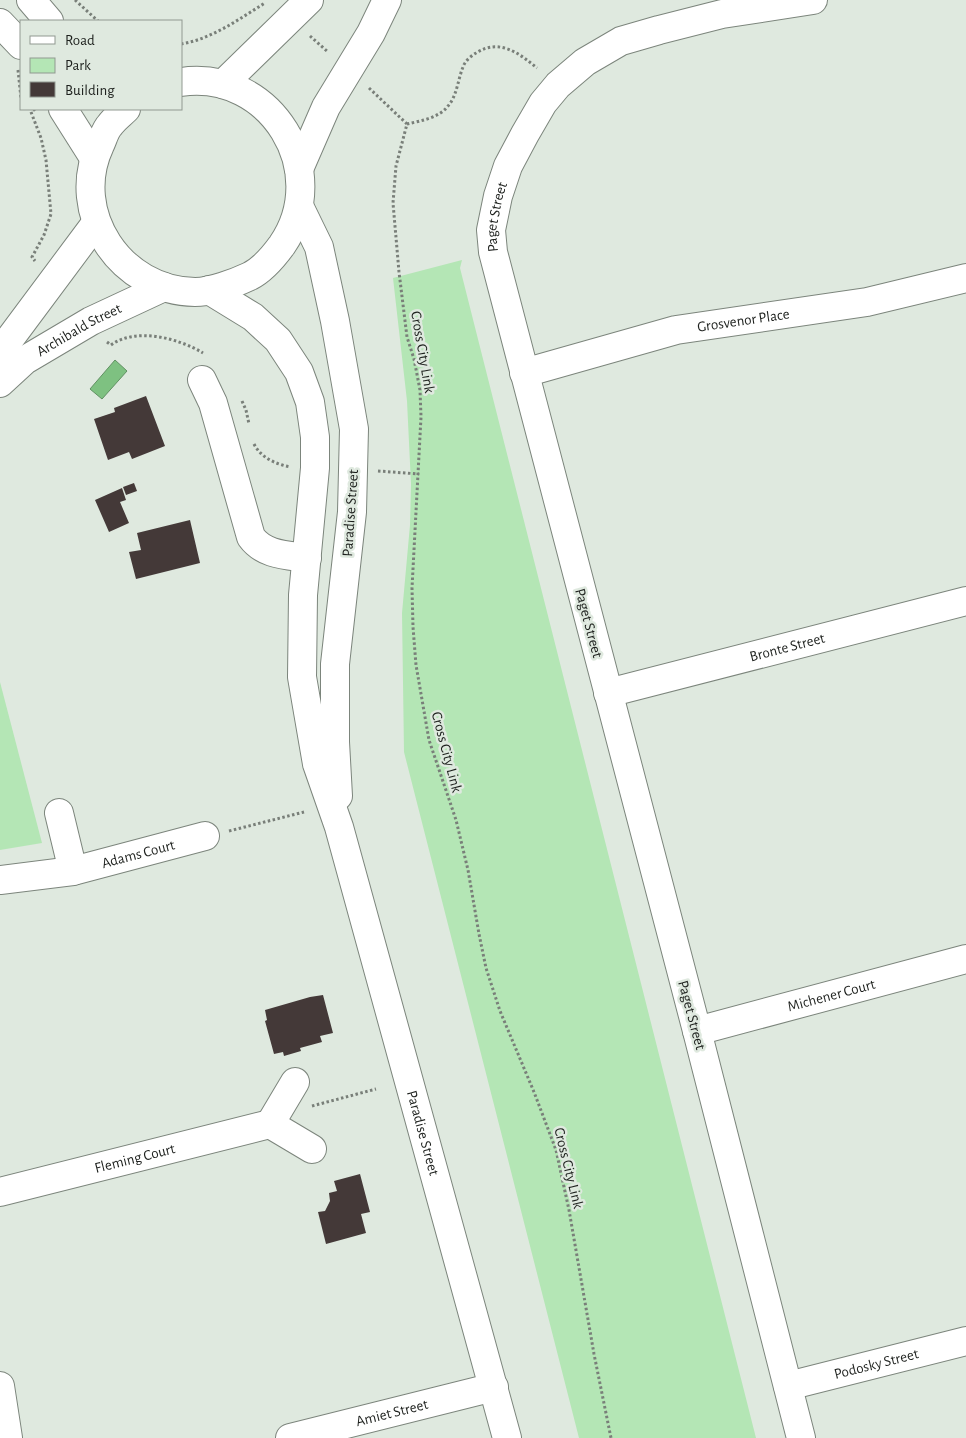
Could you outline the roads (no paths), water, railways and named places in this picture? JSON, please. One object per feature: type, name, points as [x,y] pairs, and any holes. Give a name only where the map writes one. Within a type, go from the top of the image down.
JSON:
[{"type":"street","points":[[31,0],[48,20]]},
{"type":"street","points":[[223,84],[309,0]]},
{"type":"street","points":[[300,170],[326,107],[371,33],[387,0]]},
{"type":"street","name":"Paget Street","points":[[801,1438],[697,1031],[524,373],[493,252],[491,230],[498,196],[508,166],[538,111],[558,85],[585,62],[621,41],[722,14],[813,0]]},
{"type":"street","points":[[0,23],[20,44]]},
{"type":"street","points":[[125,110],[109,125],[94,158],[90,191],[96,223],[112,251],[135,273],[164,287],[195,292],[209,290],[251,276],[273,257],[290,233],[299,206],[300,170],[291,140],[274,115],[251,96],[223,84],[195,80],[182,82]]},
{"type":"street","points":[[64,110],[94,158]]},
{"type":"street","name":"Paradise Street","points":[[299,206],[319,247],[335,321],[354,429],[352,512],[335,664],[335,742],[339,827]]},
{"type":"street","points":[[0,352],[96,223]]},
{"type":"street","name":"Grosvenor Place","points":[[524,373],[676,330],[866,302],[966,278]]},
{"type":"street","name":"Archibald Street","points":[[0,383],[25,360],[91,321],[164,287]]},
{"type":"street","name":"Paradise Street","points":[[209,290],[252,317],[278,340],[299,372],[310,402],[315,437],[315,468],[303,595],[302,677],[317,764],[339,827],[507,1438]]},
{"type":"street","points":[[202,380],[213,403],[251,537],[260,548],[267,551],[306,558]]},
{"type":"street","name":"Bronte Street","points":[[608,694],[966,602]]},
{"type":"street","points":[[59,813],[73,871]]},
{"type":"street","name":"Adams Court","points":[[0,880],[73,871],[205,836]]},
{"type":"street","name":"Michener Court","points":[[697,1031],[966,959]]},
{"type":"street","points":[[296,1082],[270,1124],[312,1149]]},
{"type":"street","name":"Fleming Court","points":[[0,1192],[270,1124]]},
{"type":"street","points":[[0,1197],[0,1210]]},
{"type":"street","name":"Podosky Street","points":[[788,1386],[966,1341]]},
{"type":"street","points":[[0,1386],[8,1438]]},
{"type":"street","name":"Amiet Street","points":[[290,1438],[494,1387]]}]
